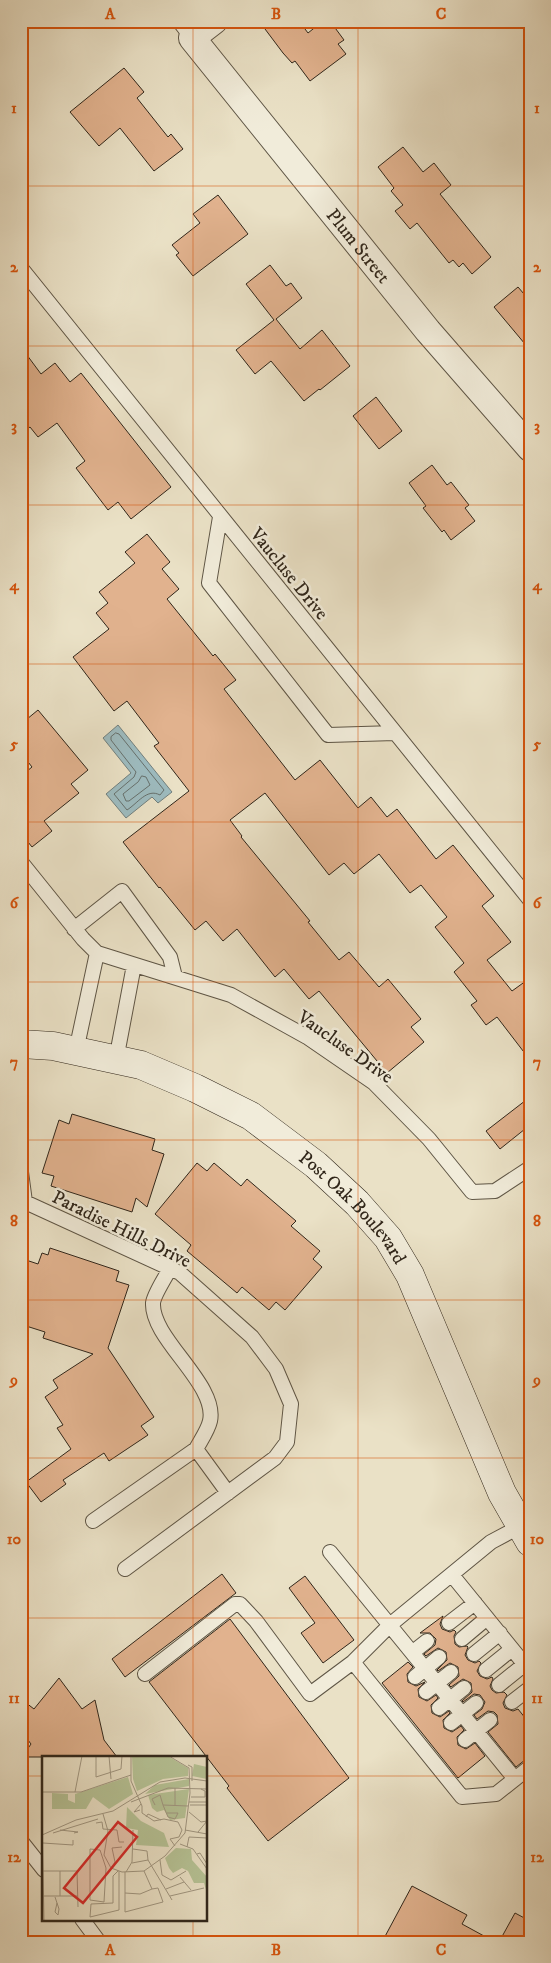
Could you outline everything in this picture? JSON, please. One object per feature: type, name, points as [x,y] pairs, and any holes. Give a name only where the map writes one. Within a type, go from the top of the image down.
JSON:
[{"type":"street","points":[[185,30],[214,21]]},
{"type":"street","name":"Plum Street","points":[[185,30],[428,330],[530,448]]},
{"type":"street","name":"Post Oak Boulevard","points":[[21,1044],[53,1046],[116,1060],[150,1069],[195,1088],[251,1116],[316,1165],[357,1203],[388,1238],[410,1274],[502,1493],[525,1534]]},
{"type":"lane","name":"Vaucluse Drive","points":[[21,268],[530,900]]},
{"type":"lane","points":[[220,517],[209,583],[328,735],[396,733]]},
{"type":"lane","points":[[21,862],[74,929],[97,954],[76,1051]]},
{"type":"lane","points":[[74,929],[122,891],[170,957],[175,977]]},
{"type":"lane","name":"Vaucluse Drive","points":[[97,954],[231,995],[308,1037],[374,1083],[429,1139],[472,1192],[495,1192],[530,1168]]},
{"type":"lane","points":[[116,1060],[134,965]]},
{"type":"lane","name":"Paradise Hills Drive","points":[[21,1172],[23,1203],[180,1273],[252,1337],[276,1369],[291,1404],[288,1442],[275,1458],[125,1569]]},
{"type":"lane","points":[[93,1521],[196,1448],[210,1422],[211,1406],[155,1319],[153,1301],[170,1268]]},
{"type":"lane","points":[[196,1448],[228,1493]]},
{"type":"lane","points":[[145,1674],[235,1604],[240,1604],[256,1621],[310,1694],[353,1662],[391,1624],[492,1542],[525,1534]]},
{"type":"lane","points":[[330,1552],[413,1652],[420,1673],[438,1683],[444,1703],[457,1719],[476,1732],[515,1779]]},
{"type":"lane","points":[[452,1575],[527,1668],[499,1685]]},
{"type":"lane","points":[[449,1623],[475,1603]]},
{"type":"lane","points":[[462,1639],[488,1618]]},
{"type":"lane","points":[[474,1654],[500,1634]]},
{"type":"lane","points":[[413,1652],[427,1641]]},
{"type":"lane","points":[[486,1670],[512,1649]]},
{"type":"lane","points":[[420,1673],[440,1657]]},
{"type":"lane","points":[[353,1662],[388,1698],[439,1761],[462,1797],[496,1794],[530,1767]]},
{"type":"lane","points":[[426,1692],[451,1672]]},
{"type":"lane","points":[[444,1703],[464,1688]]},
{"type":"lane","points":[[512,1702],[530,1688]]},
{"type":"lane","points":[[457,1719],[476,1703]]},
{"type":"lane","points":[[465,1740],[490,1720]]},
{"type":"lane","points":[[21,1841],[42,1867]]},
{"type":"lane","points":[[83,1920],[99,1942]]},
{"type":"water","points":[[118,725],[172,792],[158,803],[152,797],[126,818],[106,794],[131,773],[103,738]]},
{"type":"building","points":[[259,21],[299,21],[308,33],[323,21],[330,21],[344,40],[338,44],[346,54],[310,81],[295,61],[292,63],[283,53]]},
{"type":"building","points":[[124,68],[144,92],[137,98],[168,137],[171,134],[183,149],[154,171],[120,128],[99,146],[70,112]]},
{"type":"building","points":[[403,147],[423,172],[434,163],[451,185],[440,194],[491,257],[472,274],[463,263],[459,267],[453,260],[449,263],[417,223],[410,229],[395,211],[403,205],[391,191],[394,188],[378,167]]},
{"type":"building","points":[[218,195],[248,234],[193,276],[176,255],[179,253],[172,245],[200,223],[193,214]]},
{"type":"building","points":[[270,265],[286,286],[291,283],[302,298],[276,319],[300,349],[322,330],[350,366],[304,401],[271,361],[255,374],[236,350],[274,320],[246,284]]},
{"type":"building","points":[[518,287],[530,301],[530,350],[494,307]]},
{"type":"building","points":[[21,347],[41,374],[55,363],[70,382],[81,373],[171,487],[131,519],[118,502],[108,510],[76,468],[85,461],[57,423],[38,437],[30,427],[21,434]]},
{"type":"building","points":[[376,397],[402,431],[379,449],[353,416]]},
{"type":"building","points":[[432,465],[447,485],[451,482],[469,505],[465,508],[475,521],[451,540],[444,530],[442,532],[423,508],[426,506],[409,483]]},
{"type":"building","points":[[147,534],[170,562],[162,569],[179,589],[167,599],[213,656],[215,654],[236,680],[224,689],[295,780],[320,760],[358,808],[371,797],[387,817],[397,809],[436,859],[453,845],[494,896],[482,906],[511,942],[487,960],[512,991],[530,978],[530,1060],[497,1017],[486,1025],[471,1005],[477,1001],[454,972],[464,963],[435,927],[447,917],[421,885],[410,893],[379,854],[354,874],[344,863],[329,875],[265,793],[230,820],[241,837],[310,921],[308,922],[339,960],[349,952],[379,987],[388,979],[421,1019],[411,1027],[424,1042],[387,1073],[319,991],[309,999],[284,969],[275,977],[237,929],[223,941],[206,921],[195,930],[123,842],[189,791],[154,746],[159,743],[127,701],[114,711],[73,657],[109,629],[96,613],[108,603],[99,592],[135,563],[125,552]]},
{"type":"building","points":[[38,710],[88,770],[71,784],[79,793],[44,821],[52,831],[32,847],[24,837],[21,839],[21,776],[32,767],[21,753],[21,724]]},
{"type":"building","points":[[530,1097],[530,1125],[500,1149],[486,1131]]},
{"type":"building","points":[[72,1114],[155,1139],[152,1150],[164,1154],[147,1207],[136,1198],[132,1212],[51,1186],[54,1176],[42,1173],[59,1120],[69,1124]]},
{"type":"building","points":[[197,1163],[207,1171],[214,1163],[241,1186],[247,1179],[296,1221],[291,1226],[320,1251],[313,1259],[322,1267],[285,1310],[276,1302],[269,1310],[242,1287],[237,1293],[187,1251],[191,1245],[155,1214]]},
{"type":"building","points":[[50,1248],[119,1271],[116,1281],[129,1285],[108,1348],[154,1417],[141,1426],[148,1435],[109,1461],[104,1453],[63,1480],[66,1484],[41,1502],[26,1482],[71,1449],[57,1428],[63,1425],[45,1397],[58,1388],[53,1380],[93,1354],[43,1338],[45,1332],[23,1325],[26,1318],[21,1316],[21,1276],[26,1260],[38,1264],[42,1253],[48,1255]]},
{"type":"building","points":[[222,1574],[236,1593],[125,1677],[112,1659]]},
{"type":"building","points":[[305,1576],[354,1640],[323,1663],[301,1633],[315,1623],[289,1588]]},
{"type":"building","points":[[443,1616],[440,1624],[442,1629],[450,1632],[454,1630],[456,1632],[454,1636],[455,1644],[459,1647],[468,1647],[465,1655],[468,1660],[481,1663],[477,1671],[480,1676],[487,1679],[492,1677],[490,1686],[492,1690],[496,1693],[504,1692],[507,1695],[503,1703],[505,1708],[513,1711],[518,1709],[530,1724],[530,1756],[516,1767],[488,1732],[498,1724],[497,1715],[494,1712],[488,1711],[477,1719],[474,1715],[482,1709],[485,1702],[480,1695],[474,1694],[462,1701],[472,1692],[471,1683],[463,1679],[451,1687],[449,1685],[459,1676],[458,1667],[450,1663],[437,1670],[447,1660],[446,1652],[438,1648],[426,1656],[424,1654],[435,1645],[436,1639],[430,1633],[420,1633]]},
{"type":"building","points":[[230,1619],[349,1778],[268,1841],[227,1788],[229,1786],[208,1759],[208,1756],[206,1756],[149,1682]]},
{"type":"building","points":[[408,1662],[413,1667],[407,1674],[408,1682],[416,1686],[425,1682],[418,1689],[419,1697],[427,1701],[436,1695],[438,1698],[431,1705],[432,1713],[440,1717],[449,1711],[450,1713],[443,1720],[444,1728],[452,1732],[461,1726],[464,1730],[457,1737],[458,1745],[466,1749],[475,1743],[485,1756],[458,1778],[382,1683]]},
{"type":"building","points":[[59,1678],[82,1709],[95,1700],[104,1740],[116,1756],[22,1757],[31,1744],[21,1731],[21,1699],[34,1709]]},
{"type":"building","points":[[412,1886],[467,1915],[462,1924],[495,1942],[382,1942]]},
{"type":"building","points":[[515,1913],[530,1921],[530,1942],[499,1942]]}]
